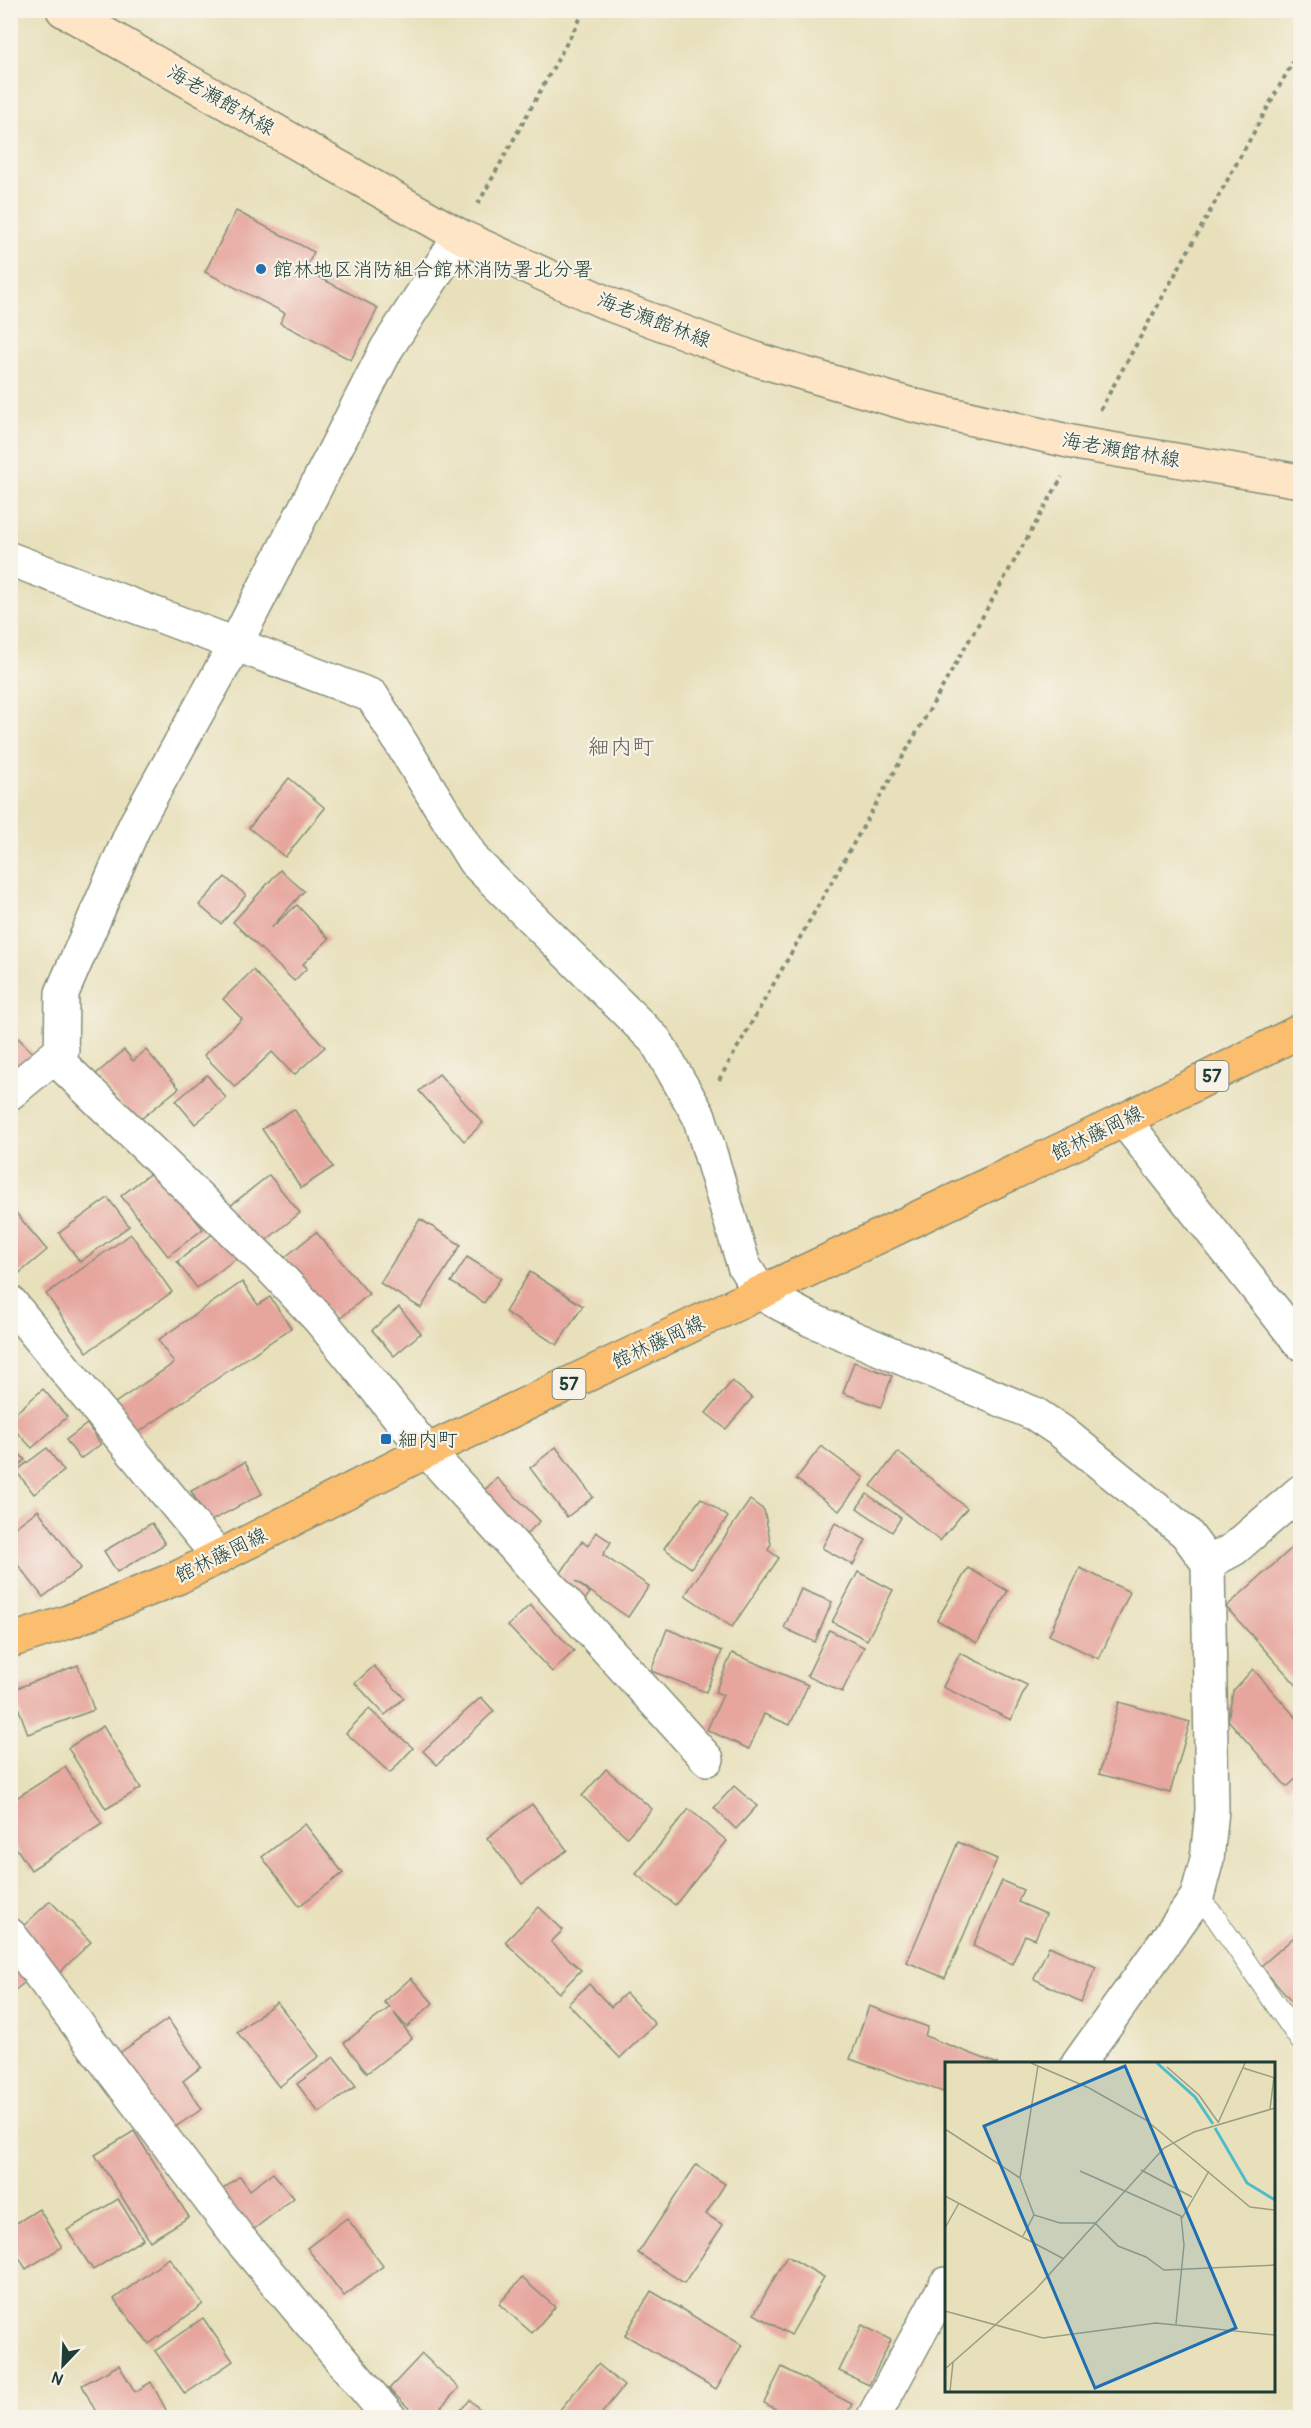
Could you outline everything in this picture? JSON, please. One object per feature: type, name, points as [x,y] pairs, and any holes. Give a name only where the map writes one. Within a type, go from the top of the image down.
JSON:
[{"type":"main road","name":"海老瀬館林線","points":[[63,10],[460,236],[611,305],[761,361],[912,405],[1081,444],[1300,482]]},
{"type":"main road","name":"館林藤岡線","points":[[10,1641],[68,1622],[179,1577],[427,1451],[762,1294],[1124,1120],[1300,1031]]},
{"type":"street","points":[[460,236],[387,348],[236,643],[135,825],[62,993],[61,1064],[273,1270],[320,1320],[427,1451],[707,1759]]},
{"type":"street","points":[[10,559],[372,696],[474,861],[656,1041],[699,1116],[744,1266],[762,1294],[811,1320],[1035,1414],[1062,1432],[1186,1533],[1208,1563],[1212,1810],[1207,1859],[1197,1898],[1079,2062]]},
{"type":"street","points":[[10,1094],[62,1050]]},
{"type":"street","points":[[1124,1120],[1300,1343]]},
{"type":"street","points":[[10,1302],[219,1557]]},
{"type":"street","points":[[1208,1563],[1234,1549],[1300,1492]]},
{"type":"street","points":[[10,1935],[238,2237],[390,2418]]},
{"type":"street","points":[[873,2418],[945,2286]]},
{"type":"lane","points":[[1197,1898],[1214,1915],[1300,2040]]},
{"type":"path","points":[[460,236],[585,10]]},
{"type":"path","points":[[699,1116],[1081,444],[1300,49]]},
{"type":"building","points":[[236,211],[314,252],[305,270],[378,308],[351,360],[280,323],[285,313],[205,272]]},
{"type":"building","points":[[289,778],[325,808],[285,857],[249,828]]},
{"type":"building","points":[[280,870],[304,891],[271,928],[297,905],[329,939],[303,964],[307,968],[294,981],[233,922]]},
{"type":"building","points":[[225,877],[246,895],[221,924],[199,905]]},
{"type":"building","points":[[253,970],[325,1047],[294,1075],[272,1052],[235,1087],[204,1055],[242,1019],[223,999]]},
{"type":"building","points":[[10,1030],[38,1058],[10,1084]]},
{"type":"building","points":[[124,1050],[133,1061],[146,1050],[179,1088],[136,1123],[96,1074]]},
{"type":"building","points":[[439,1074],[483,1123],[464,1141],[419,1091]]},
{"type":"building","points":[[207,1075],[226,1098],[195,1124],[176,1101]]},
{"type":"building","points":[[294,1109],[333,1167],[301,1188],[262,1129]]},
{"type":"building","points":[[156,1169],[203,1229],[168,1256],[121,1196]]},
{"type":"building","points":[[269,1175],[300,1213],[259,1246],[229,1207]]},
{"type":"building","points":[[108,1198],[129,1226],[80,1262],[59,1233]]},
{"type":"building","points":[[10,1206],[47,1250],[16,1276],[10,1270]]},
{"type":"building","points":[[420,1219],[461,1245],[421,1308],[380,1283]]},
{"type":"building","points":[[220,1228],[241,1255],[197,1288],[177,1262]]},
{"type":"building","points":[[316,1232],[369,1294],[337,1321],[284,1258]]},
{"type":"building","points":[[131,1234],[172,1292],[87,1352],[46,1294]]},
{"type":"building","points":[[467,1257],[501,1278],[484,1303],[451,1282]]},
{"type":"building","points":[[530,1272],[583,1306],[557,1345],[505,1312]]},
{"type":"building","points":[[242,1282],[258,1305],[270,1297],[291,1328],[136,1434],[115,1403],[174,1363],[158,1340]]},
{"type":"building","points":[[399,1307],[421,1333],[394,1356],[372,1330]]},
{"type":"building","points":[[854,1362],[892,1376],[881,1407],[843,1393]]},
{"type":"building","points":[[732,1381],[752,1398],[726,1429],[706,1413]]},
{"type":"building","points":[[43,1389],[67,1417],[32,1448],[10,1425],[10,1418]]},
{"type":"building","points":[[87,1424],[101,1444],[80,1459],[66,1440]]},
{"type":"building","points":[[10,1443],[25,1460],[10,1472]]},
{"type":"building","points":[[821,1446],[864,1478],[839,1511],[796,1479]]},
{"type":"building","points":[[556,1447],[593,1497],[567,1517],[530,1468]]},
{"type":"building","points":[[47,1448],[64,1471],[34,1494],[16,1471]]},
{"type":"building","points":[[898,1452],[967,1508],[940,1541],[871,1486]]},
{"type":"building","points":[[245,1462],[262,1494],[209,1522],[191,1491]]},
{"type":"building","points":[[497,1478],[540,1521],[519,1541],[477,1497]]},
{"type":"building","points":[[867,1494],[901,1518],[892,1532],[857,1508]]},
{"type":"building","points":[[701,1498],[728,1517],[691,1568],[664,1548]]},
{"type":"building","points":[[750,1500],[764,1510],[771,1544],[768,1550],[779,1558],[732,1627],[685,1595]]},
{"type":"building","points":[[38,1510],[81,1568],[43,1597],[10,1555],[10,1531]]},
{"type":"building","points":[[152,1523],[165,1544],[117,1572],[104,1551]]},
{"type":"building","points":[[835,1523],[866,1540],[853,1565],[822,1548]]},
{"type":"building","points":[[596,1532],[611,1542],[603,1555],[649,1586],[628,1617],[575,1581],[590,1593],[581,1605],[553,1585],[582,1541],[588,1545]]},
{"type":"building","points":[[1300,1541],[1300,1689],[1226,1607]]},
{"type":"building","points":[[968,1568],[1008,1591],[977,1643],[937,1620]]},
{"type":"building","points":[[1080,1568],[1130,1592],[1099,1659],[1049,1635]]},
{"type":"building","points":[[858,1572],[893,1590],[867,1640],[832,1622]]},
{"type":"building","points":[[801,1589],[832,1602],[815,1642],[784,1628]]},
{"type":"building","points":[[530,1605],[574,1651],[552,1672],[508,1626]]},
{"type":"building","points":[[667,1629],[722,1651],[706,1692],[651,1671]]},
{"type":"building","points":[[829,1630],[864,1647],[842,1692],[807,1676]]},
{"type":"building","points":[[732,1653],[808,1685],[790,1725],[764,1714],[749,1749],[707,1730],[723,1695],[715,1692]]},
{"type":"building","points":[[960,1653],[1027,1685],[1011,1720],[943,1687]]},
{"type":"building","points":[[78,1665],[94,1710],[28,1734],[12,1690]]},
{"type":"building","points":[[374,1666],[404,1698],[385,1715],[355,1683]]},
{"type":"building","points":[[1253,1669],[1300,1722],[1300,1775],[1287,1787],[1228,1720],[1233,1691]]},
{"type":"building","points":[[481,1697],[494,1711],[437,1765],[423,1751]]},
{"type":"building","points":[[1119,1702],[1190,1722],[1170,1793],[1099,1774]]},
{"type":"building","points":[[369,1709],[413,1748],[390,1773],[346,1733]]},
{"type":"building","points":[[103,1726],[141,1788],[106,1809],[68,1748]]},
{"type":"building","points":[[65,1767],[102,1824],[31,1870],[10,1839],[10,1802]]},
{"type":"building","points":[[606,1769],[652,1809],[627,1837],[582,1796]]},
{"type":"building","points":[[734,1786],[757,1806],[736,1829],[714,1808]]},
{"type":"building","points":[[532,1804],[567,1850],[522,1884],[487,1838]]},
{"type":"building","points":[[689,1809],[727,1841],[675,1905],[636,1874]]},
{"type":"building","points":[[305,1824],[343,1873],[299,1906],[262,1857]]},
{"type":"building","points":[[958,1842],[997,1859],[945,1978],[907,1962]]},
{"type":"building","points":[[1002,1881],[1023,1890],[1018,1902],[1046,1914],[1035,1939],[1025,1935],[1012,1964],[973,1946]]},
{"type":"building","points":[[50,1901],[91,1942],[57,1975],[16,1933]]},
{"type":"building","points":[[539,1907],[563,1930],[551,1942],[581,1970],[559,1993],[505,1942]]},
{"type":"building","points":[[1300,1932],[1300,2012],[1261,1966]]},
{"type":"building","points":[[1049,1946],[1096,1967],[1081,2002],[1034,1979]]},
{"type":"building","points":[[10,1959],[28,1980],[10,1994]]},
{"type":"building","points":[[411,1978],[433,2003],[407,2027],[394,2013],[412,2038],[367,2073],[344,2043],[390,2007],[384,2002]]},
{"type":"building","points":[[589,1984],[611,2007],[626,1993],[655,2024],[620,2058],[568,2004]]},
{"type":"building","points":[[277,2002],[319,2056],[279,2087],[237,2032]]},
{"type":"building","points":[[869,2006],[928,2027],[925,2036],[993,2062],[945,2062],[945,2093],[850,2059]]},
{"type":"building","points":[[168,2019],[201,2067],[183,2081],[202,2109],[166,2133],[114,2057]]},
{"type":"building","points":[[334,2057],[356,2086],[319,2113],[297,2084]]},
{"type":"building","points":[[134,2131],[189,2217],[150,2241],[95,2155]]},
{"type":"building","points":[[696,2165],[725,2184],[706,2214],[723,2225],[684,2283],[638,2253]]},
{"type":"building","points":[[273,2173],[294,2198],[245,2236],[214,2196],[240,2176],[250,2190]]},
{"type":"building","points":[[118,2199],[143,2239],[93,2270],[67,2230]]},
{"type":"building","points":[[39,2209],[62,2247],[26,2269],[10,2243],[10,2227]]},
{"type":"building","points":[[347,2218],[383,2266],[344,2296],[307,2248]]},
{"type":"building","points":[[787,2256],[824,2277],[791,2335],[754,2314]]},
{"type":"building","points":[[169,2258],[203,2304],[149,2344],[114,2299]]},
{"type":"building","points":[[522,2278],[555,2307],[532,2333],[499,2304]]},
{"type":"building","points":[[651,2291],[742,2345],[716,2389],[625,2335]]},
{"type":"building","points":[[203,2318],[233,2361],[185,2394],[155,2351]]},
{"type":"building","points":[[862,2325],[891,2340],[869,2385],[839,2371]]},
{"type":"building","points":[[422,2354],[459,2388],[431,2418],[419,2418],[389,2389]]},
{"type":"building","points":[[598,2364],[624,2386],[598,2418],[553,2418]]},
{"type":"building","points":[[119,2365],[135,2392],[151,2382],[166,2410],[152,2418],[99,2418],[82,2385]]},
{"type":"building","points":[[782,2367],[852,2404],[845,2418],[792,2418],[764,2403]]},
{"type":"building","points":[[470,2400],[489,2418],[453,2418]]},
{"type":"place","name":"館林地区消防組合館林消防署北分署","points":[[261,269]]},
{"type":"place","name":"細内町","points":[[386,1439]]},
{"type":"district","name":"細内町","points":[[621,747]]}]
